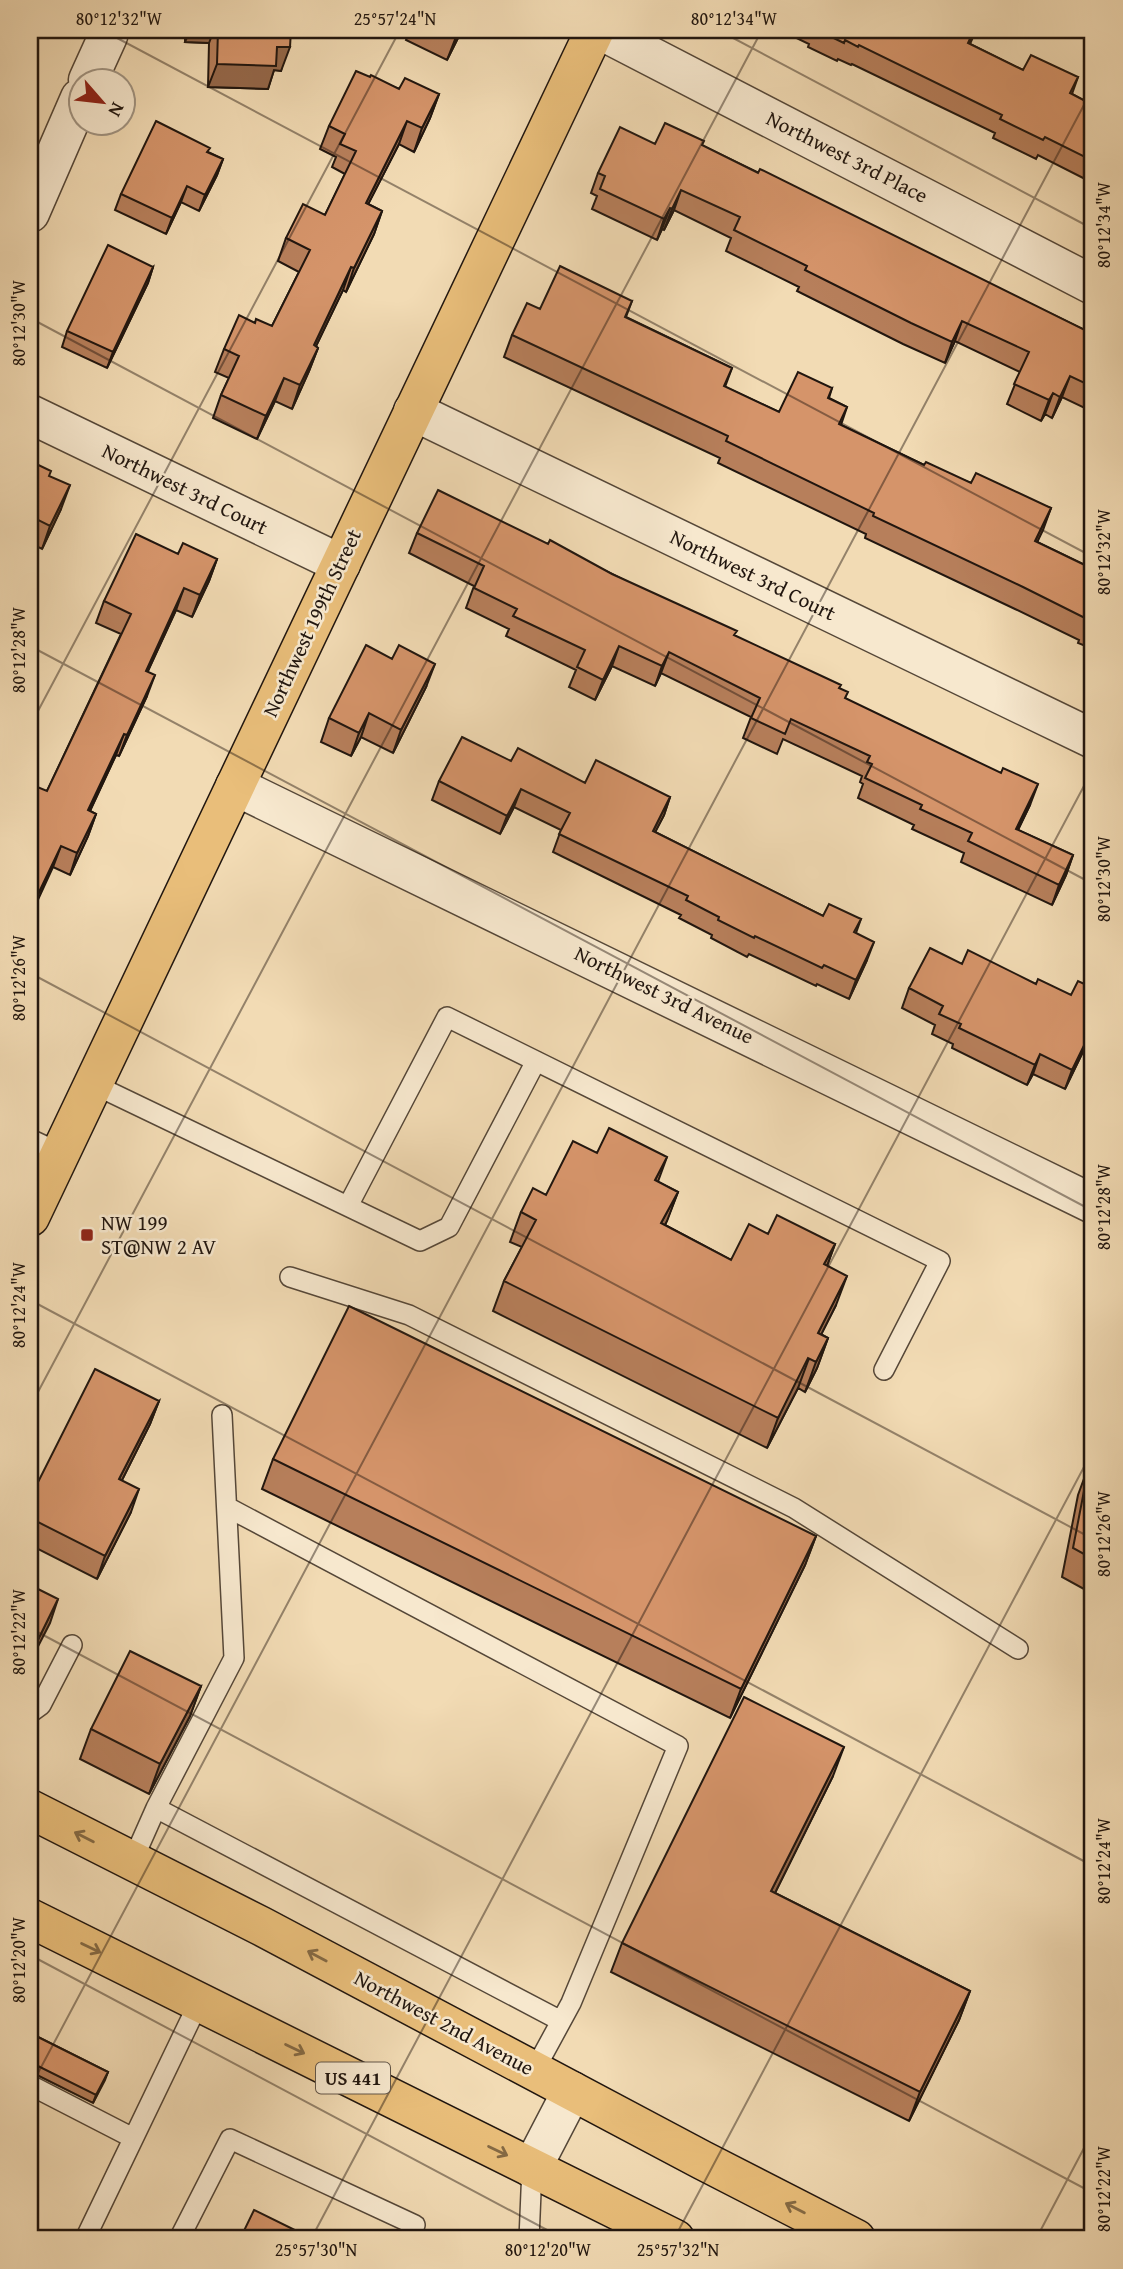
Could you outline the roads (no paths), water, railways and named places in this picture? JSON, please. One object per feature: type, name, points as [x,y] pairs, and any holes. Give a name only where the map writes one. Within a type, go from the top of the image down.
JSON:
[{"type":"main road","name":"Northwest 199th Street","points":[[30,1217],[45,1146],[93,1084],[595,30]]},
{"type":"main road","name":"Northwest 2nd Avenue","points":[[30,1809],[261,1926],[856,2239]]},
{"type":"main road","name":"US 441","points":[[30,1918],[666,2237]]},
{"type":"street","name":"Northwest 3rd Place","points":[[600,30],[1093,285]]},
{"type":"street","points":[[93,66],[106,33]]},
{"type":"street","points":[[30,212],[66,130]]},
{"type":"street","name":"Northwest 3rd Court","points":[[413,411],[1093,739]]},
{"type":"street","name":"Northwest 3rd Court","points":[[30,414],[341,564]]},
{"type":"street","name":"Northwest 3rd Avenue","points":[[235,786],[1093,1204]]},
{"type":"street","points":[[532,2168],[572,2091]]},
{"type":"lane","points":[[348,1206],[447,1017],[940,1261],[884,1370]]},
{"type":"lane","points":[[93,1084],[420,1241],[449,1227],[536,1061]]},
{"type":"lane","points":[[290,1277],[409,1315],[794,1508],[1018,1649]]},
{"type":"lane","points":[[132,1862],[156,1808],[234,1658],[222,1415]]},
{"type":"lane","points":[[226,1507],[678,1746],[571,2003],[534,2071]]},
{"type":"lane","points":[[30,1713],[41,1705],[72,1645]]},
{"type":"lane","points":[[156,1808],[561,2021]]},
{"type":"lane","points":[[85,2239],[199,2002]]},
{"type":"lane","points":[[30,2085],[134,2138]]},
{"type":"lane","points":[[178,2239],[230,2139],[415,2225],[408,2239]]},
{"type":"lane","points":[[529,2239],[532,2168]]},
{"type":"place","name":"NW 199 ST@NW 2 AV","points":[[87,1235]]}]
